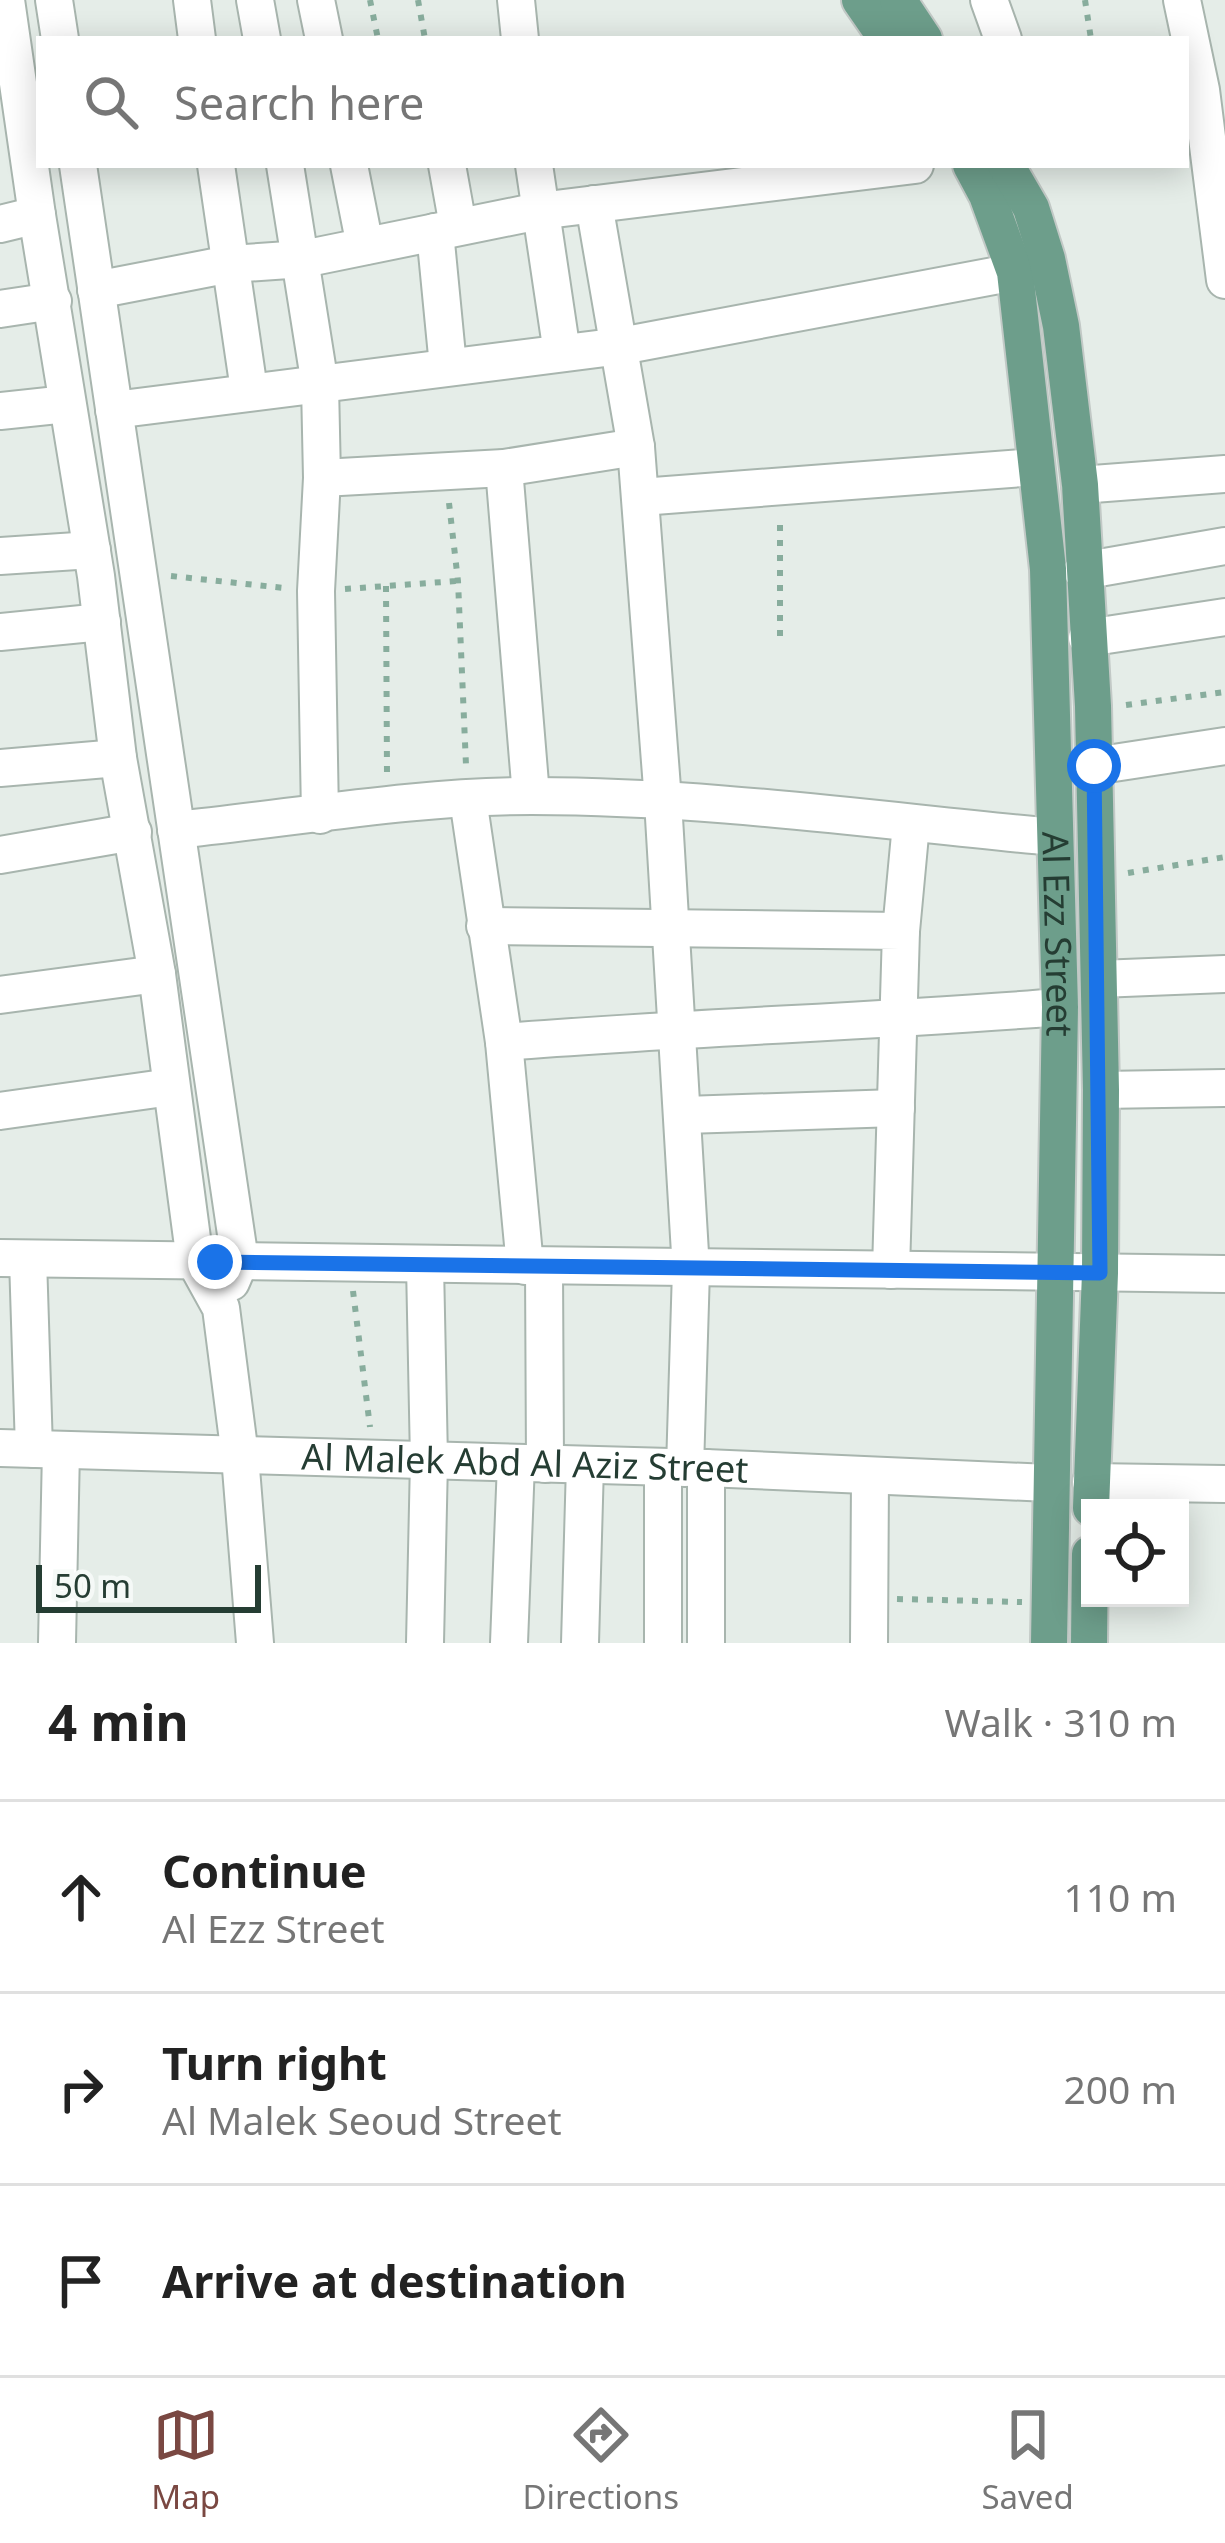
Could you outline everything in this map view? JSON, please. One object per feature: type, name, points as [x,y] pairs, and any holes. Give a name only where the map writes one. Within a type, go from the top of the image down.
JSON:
[{"type":"main road","points":[[860,0],[885,36]]},
{"type":"main road","points":[[898,0],[922,36]]},
{"type":"main road","name":"Al Ezz Street","points":[[973,168],[1016,272],[1048,569],[1060,1007],[1048,1643]]},
{"type":"main road","name":"Al Ezz Street","points":[[1008,168],[1031,208],[1048,259],[1080,485],[1094,766],[1101,1090],[1091,1495]]},
{"type":"main road","points":[[1089,1607],[1089,1643]]},
{"type":"street","points":[[6,0],[8,61],[53,301],[92,550],[118,758],[157,974],[195,1262],[221,1308],[240,1456],[255,1643]]},
{"type":"street","points":[[54,0],[60,36]]},
{"type":"street","points":[[192,0],[197,36]]},
{"type":"street","points":[[255,0],[261,36]]},
{"type":"street","points":[[316,0],[323,36]]},
{"type":"street","points":[[516,0],[520,36]]},
{"type":"street","points":[[989,0],[1003,36]]},
{"type":"street","points":[[1182,0],[1204,90],[1222,216],[1225,280]]},
{"type":"street","points":[[78,168],[240,1261],[221,1308]]},
{"type":"street","points":[[216,168],[250,390]]},
{"type":"street","points":[[287,168],[320,385],[322,478],[316,591],[320,815]]},
{"type":"street","points":[[350,168],[365,246]]},
{"type":"street","points":[[447,168],[448,367]]},
{"type":"street","points":[[534,168],[562,353]]},
{"type":"street","points":[[96,290],[230,264],[303,259],[539,211],[890,168]]},
{"type":"street","points":[[594,204],[621,346],[641,496],[685,1115],[691,1270],[685,1468],[663,1643]]},
{"type":"street","points":[[0,224],[37,215]]},
{"type":"street","points":[[114,410],[621,346],[1016,272]]},
{"type":"street","points":[[0,310],[53,301]]},
{"type":"street","points":[[0,411],[67,404]]},
{"type":"street","points":[[322,478],[504,468],[636,447]]},
{"type":"street","points":[[641,496],[1036,467]]},
{"type":"street","points":[[504,468],[531,796]]},
{"type":"street","points":[[1080,485],[1225,474]]},
{"type":"street","points":[[1082,571],[1225,546]]},
{"type":"street","points":[[0,556],[92,550]]},
{"type":"street","points":[[1087,638],[1225,616]]},
{"type":"street","points":[[0,632],[101,622]]},
{"type":"street","points":[[1094,766],[1225,746]]},
{"type":"street","points":[[0,768],[118,758]]},
{"type":"street","points":[[176,830],[387,806],[531,796],[663,801],[1053,837]]},
{"type":"street","points":[[468,799],[534,1266],[530,1464],[509,1643]]},
{"type":"street","points":[[890,1270],[901,931],[911,824]]},
{"type":"street","points":[[0,855],[133,832]]},
{"type":"street","points":[[485,926],[846,934],[901,931]]},
{"type":"street","points":[[0,994],[157,974]]},
{"type":"street","points":[[1099,979],[1225,974]]},
{"type":"street","points":[[503,1042],[1060,1007]]},
{"type":"street","points":[[0,1112],[171,1087]]},
{"type":"street","points":[[1101,1090],[1225,1088]]},
{"type":"street","points":[[685,1115],[896,1108]]},
{"type":"street","points":[[57,1643],[31,1449],[14,1258],[1225,1274]]},
{"type":"street","points":[[425,1265],[429,1460],[425,1643]]},
{"type":"street","name":"Al Malek Abd Al Aziz Street","points":[[31,1449],[1049,1483]]},
{"type":"street","points":[[580,1643],[585,1465]]},
{"type":"street","points":[[685,1468],[706,1643]]},
{"type":"street","points":[[869,1643],[870,1477]]},
{"type":"street","points":[[1091,1495],[1225,1484]]},
{"type":"path","points":[[370,0],[377,36]]},
{"type":"path","points":[[418,0],[424,36]]},
{"type":"path","points":[[1085,0],[1091,36]]},
{"type":"path","points":[[446,473],[458,581],[468,799]]},
{"type":"path","points":[[780,485],[780,636]]},
{"type":"path","points":[[138,573],[316,591]]},
{"type":"path","points":[[387,806],[386,586],[458,581]]},
{"type":"path","points":[[1160,703],[1225,692]]},
{"type":"path","points":[[1097,878],[1225,856]]},
{"type":"path","points":[[349,1264],[375,1459]]},
{"type":"path","points":[[869,1599],[1051,1602]]},
{"type":"route","points":[[215,1262],[1100,1273],[1094,766]]}]
